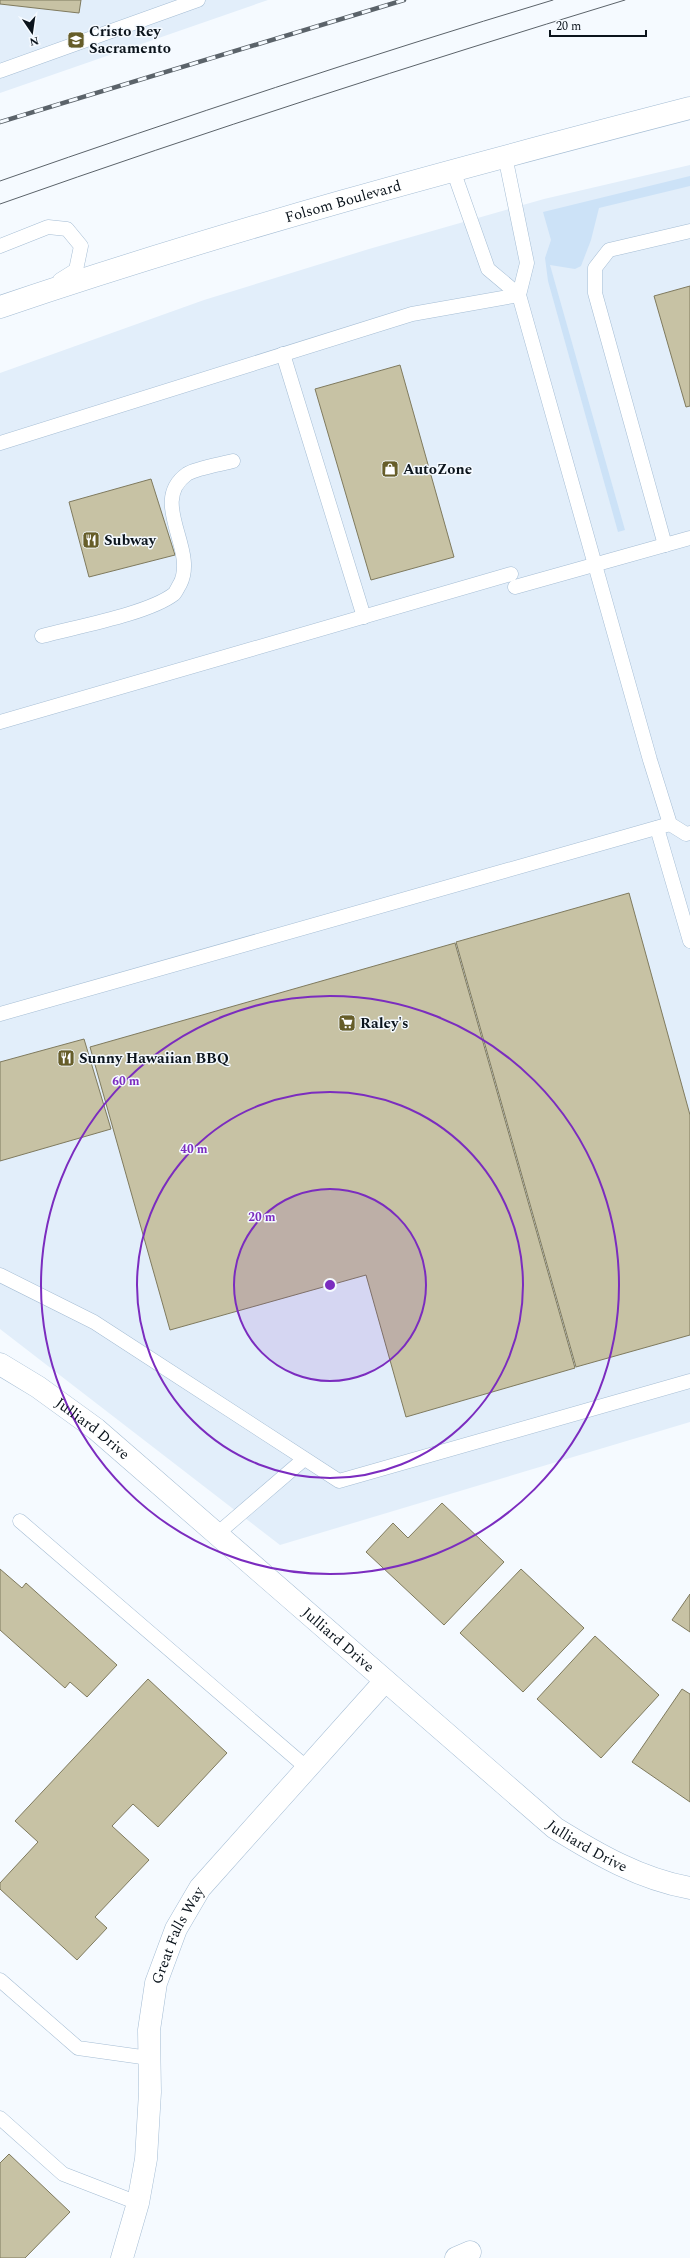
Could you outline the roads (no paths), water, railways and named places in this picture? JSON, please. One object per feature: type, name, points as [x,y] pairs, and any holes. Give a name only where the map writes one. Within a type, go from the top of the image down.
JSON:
[{"type":"street","name":"Folsom Boulevard","points":[[0,308],[38,294],[314,209],[505,156],[690,108]]},
{"type":"street","name":"Julliard Drive","points":[[0,1364],[38,1387],[96,1428],[555,1828],[603,1858],[643,1875],[690,1888]]},
{"type":"street","name":"Great Falls Way","points":[[122,2258],[138,2203],[146,2159],[150,2092],[149,2030],[156,1983],[176,1929],[200,1888],[385,1681]]},
{"type":"lane","points":[[0,71],[198,0]]},
{"type":"lane","points":[[505,156],[528,263],[519,295],[650,760],[690,941]]},
{"type":"lane","points":[[453,170],[488,269],[519,295]]},
{"type":"lane","points":[[0,246],[48,228],[67,229],[81,246],[76,270],[38,294]]},
{"type":"lane","points":[[666,545],[595,293],[594,268],[609,250],[690,231]]},
{"type":"lane","points":[[0,443],[412,314],[519,295]]},
{"type":"lane","points":[[283,354],[364,617]]},
{"type":"lane","points":[[42,636],[150,607],[175,593],[184,575],[185,561],[170,504],[176,485],[188,474],[233,461]]},
{"type":"lane","points":[[0,722],[364,617],[513,581],[595,565],[690,538]]},
{"type":"lane","points":[[0,1014],[664,826],[686,834],[690,833]]},
{"type":"lane","points":[[0,1275],[94,1322],[235,1413],[303,1460],[339,1482],[690,1381]]},
{"type":"lane","points":[[217,1534],[303,1460]]},
{"type":"lane","points":[[20,1521],[308,1768]]},
{"type":"lane","points":[[0,1980],[78,2048],[149,2058]]},
{"type":"lane","points":[[0,2118],[63,2174],[138,2203]]},
{"type":"tram line","points":[[0,181],[275,88],[553,0]]},
{"type":"tram line","points":[[0,204],[155,150],[311,99],[625,0]]},
{"type":"railway","points":[[0,122],[404,0]]},
{"type":"place","name":"Cristo Rey Sacramento","points":[[76,40]]},
{"type":"place","name":"AutoZone","points":[[390,469]]},
{"type":"place","name":"Subway","points":[[91,540]]},
{"type":"place","name":"Raley's","points":[[347,1023]]},
{"type":"place","name":"Sunny Hawaiian BBQ","points":[[66,1058]]}]
